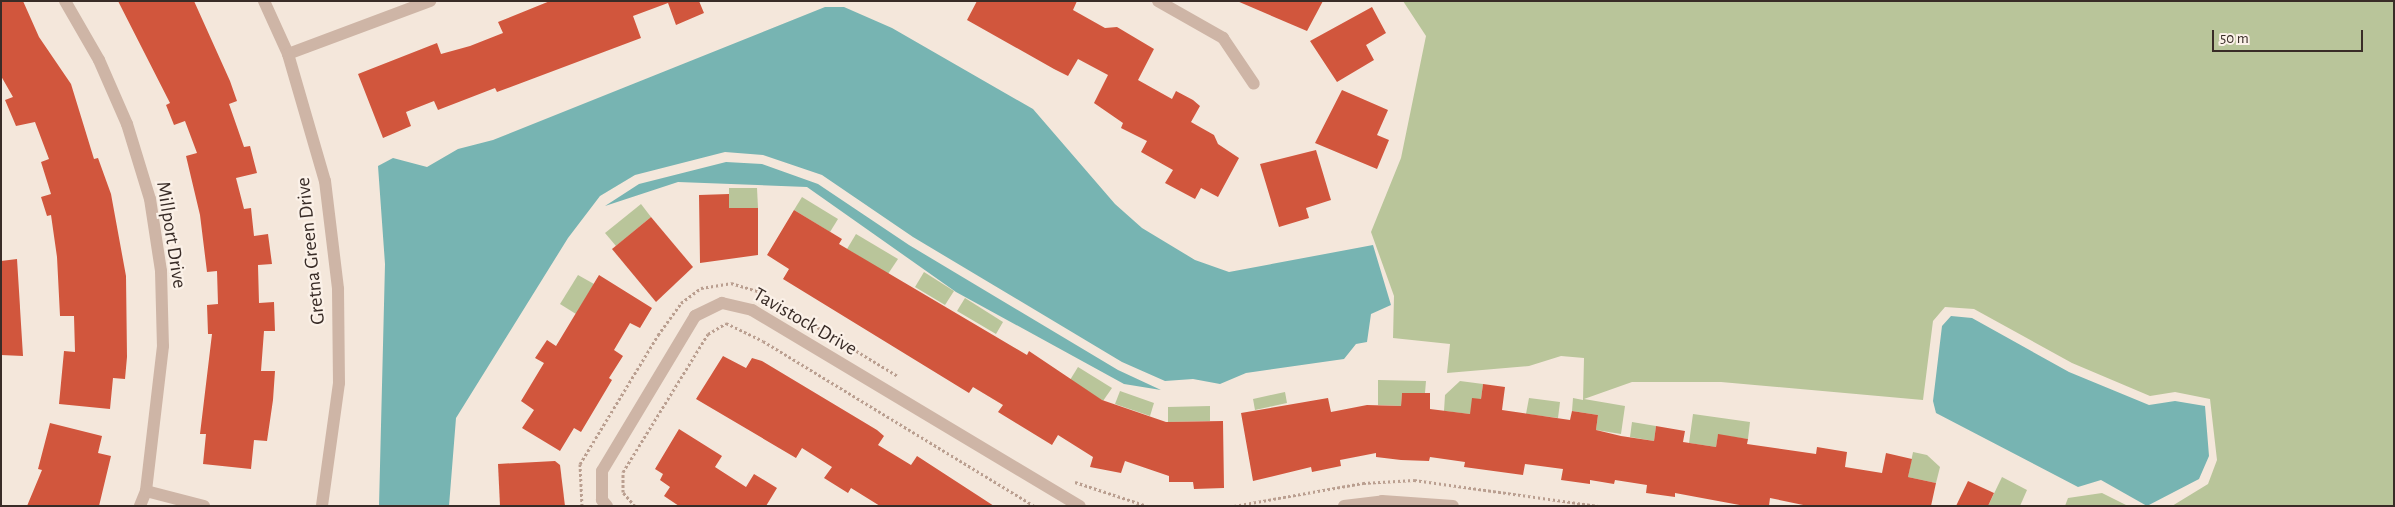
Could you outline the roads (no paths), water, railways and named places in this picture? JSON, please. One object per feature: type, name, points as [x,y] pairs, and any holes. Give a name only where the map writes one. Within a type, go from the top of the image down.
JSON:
[{"type":"street","name":"Millport Drive","points":[[65,1],[100,60],[127,124],[151,208],[161,271],[163,346],[146,491],[140,506]]},
{"type":"street","name":"Gretna Green Drive","points":[[264,1],[288,54],[325,181],[338,289],[339,383],[322,506]]},
{"type":"street","points":[[288,54],[430,1]]},
{"type":"street","points":[[1158,1],[1223,38],[1254,84]]},
{"type":"street","name":"Tavistock Drive","points":[[607,506],[602,500],[602,471],[694,316],[722,304],[752,310],[1080,506]]},
{"type":"street","points":[[146,491],[204,506]]},
{"type":"street","points":[[1344,506],[1382,501],[1454,506]]},
{"type":"water","points":[[825,7],[844,7],[892,28],[1033,109],[1115,204],[1142,228],[1195,260],[1229,272],[1373,245],[1391,305],[1371,314],[1367,342],[1356,344],[1344,359],[1246,373],[1220,384],[1193,379],[1165,381],[1122,362],[913,237],[822,175],[763,155],[725,152],[635,175],[600,196],[568,238],[456,418],[449,506],[379,506],[385,264],[378,166],[393,158],[427,167],[458,149],[493,140]]},
{"type":"water","points":[[726,162],[762,164],[818,184],[909,245],[1118,370],[1161,390],[1124,384],[956,292],[807,187],[678,182],[605,206],[639,184]]},
{"type":"water","points":[[1951,316],[1972,318],[2069,372],[2149,405],[2175,401],[2205,406],[2209,456],[2199,479],[2147,506],[2101,480],[2078,487],[1936,413],[1933,401],[1942,326]]}]
